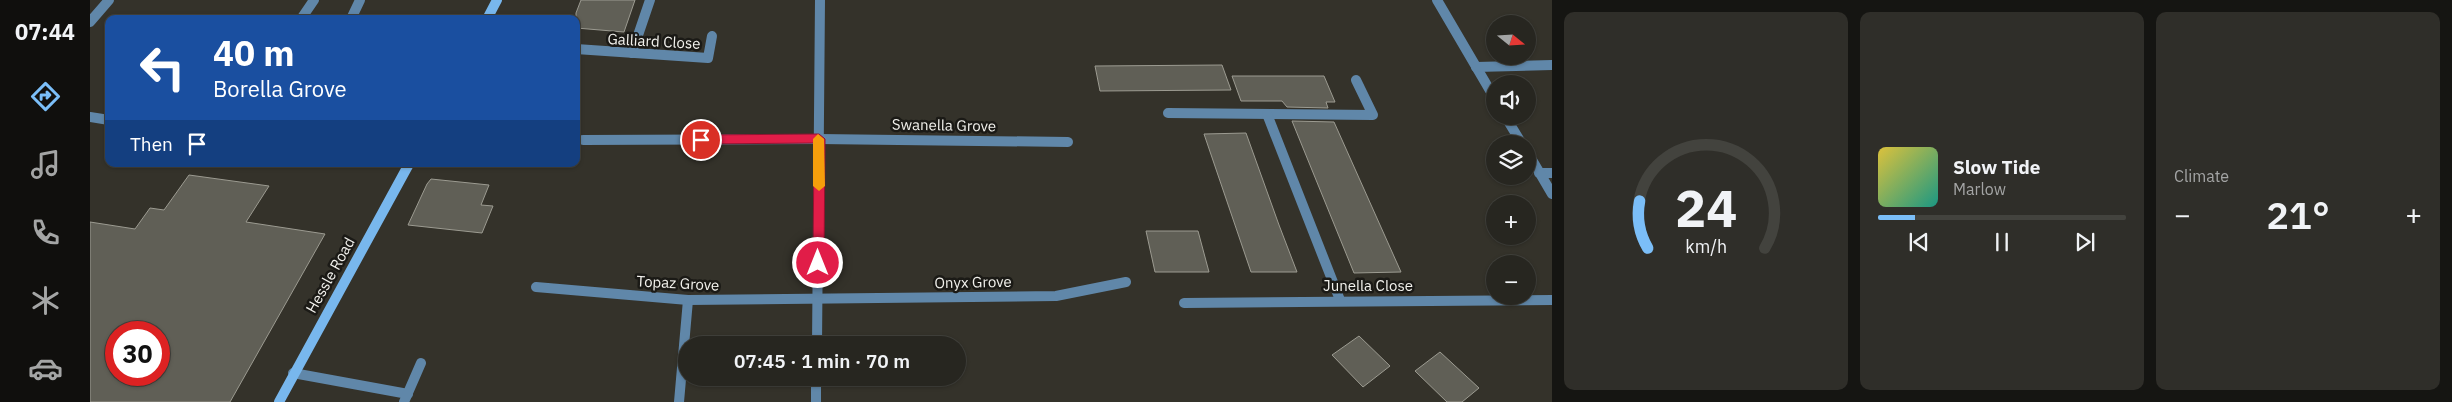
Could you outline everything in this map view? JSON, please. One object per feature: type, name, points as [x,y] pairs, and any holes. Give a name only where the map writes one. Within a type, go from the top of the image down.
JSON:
[{"type":"street","points":[[90,22],[109,0]]},
{"type":"street","points":[[304,15],[314,0]]},
{"type":"street","points":[[353,15],[360,0]]},
{"type":"street","points":[[489,15],[497,0]]},
{"type":"street","points":[[632,53],[650,0]]},
{"type":"street","points":[[817,336],[820,0]]},
{"type":"street","points":[[1437,0],[1486,84]]},
{"type":"street","name":"Galliard Close","points":[[580,49],[708,58],[712,36]]},
{"type":"street","points":[[1476,67],[1552,65]]},
{"type":"street","points":[[1168,113],[1373,115],[1356,80]]},
{"type":"street","points":[[1267,114],[1340,300]]},
{"type":"street","points":[[90,117],[105,119]]},
{"type":"street","name":"Swanella Grove","points":[[582,140],[819,139],[1068,142]]},
{"type":"street","name":"Hessle Road","points":[[279,402],[293,373],[406,167]]},
{"type":"street","points":[[1536,168],[1552,194]]},
{"type":"street","points":[[1539,173],[1552,173]]},
{"type":"street","name":"Onyx Grove","points":[[818,299],[1056,296],[1126,282]]},
{"type":"street","name":"Topaz Grove","points":[[536,287],[688,300],[818,299]]},
{"type":"street","points":[[679,402],[688,300]]},
{"type":"street","name":"Junella Close","points":[[1184,303],[1340,300],[1552,300]]},
{"type":"street","points":[[293,373],[406,398],[421,363]]},
{"type":"street","points":[[816,386],[816,402]]},
{"type":"building","points":[[581,0],[635,0],[624,32],[580,28],[580,15],[576,15]]},
{"type":"building","points":[[1222,65],[1231,90],[1100,91],[1095,66]]},
{"type":"building","points":[[1232,76],[1324,76],[1335,102],[1326,102],[1328,108],[1287,107],[1282,101],[1241,101]]},
{"type":"building","points":[[1292,121],[1334,122],[1401,272],[1354,273]]},
{"type":"building","points":[[1246,133],[1297,272],[1251,272],[1204,134]]},
{"type":"building","points":[[189,175],[269,186],[246,222],[325,234],[230,402],[90,402],[90,222],[135,229],[150,208],[164,210]]},
{"type":"building","points":[[431,179],[489,185],[481,205],[493,206],[482,233],[408,225]]},
{"type":"building","points":[[1146,231],[1198,231],[1209,272],[1155,272]]},
{"type":"building","points":[[1359,336],[1390,366],[1363,387],[1332,355]]},
{"type":"building","points":[[1440,352],[1479,388],[1462,402],[1447,402],[1415,371]]},
{"type":"slow traffic","points":[[818,139],[819,186]]},
{"type":"route","points":[[701,140],[819,139],[818,263]]}]
